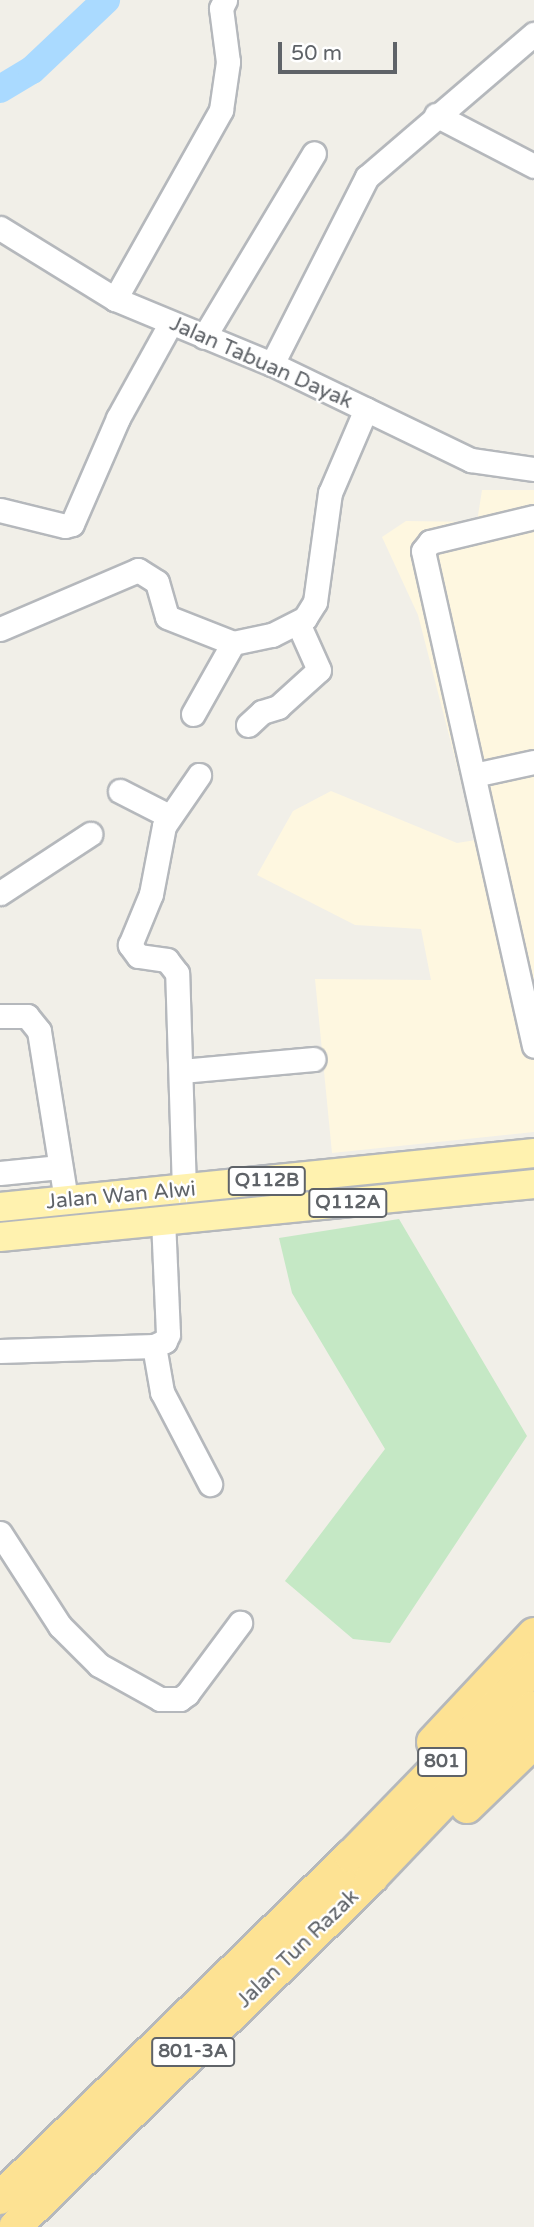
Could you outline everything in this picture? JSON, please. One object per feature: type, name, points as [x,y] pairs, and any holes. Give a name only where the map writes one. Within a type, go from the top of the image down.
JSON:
[{"type":"highway","points":[[305,1900],[339,1844],[534,1634]]},
{"type":"highway","name":"801","points":[[361,1867],[534,1668]]},
{"type":"highway","name":"801","points":[[361,1867],[534,1707]]},
{"type":"highway","points":[[320,1928],[389,1883],[534,1742]]},
{"type":"highway","name":"Jalan Tun Razak","points":[[0,2198],[305,1900],[361,1867]]},
{"type":"highway","name":"Jalan Tun Razak","points":[[15,2227],[320,1928],[361,1867]]},
{"type":"main road","name":"Jalan Wan Alwi","points":[[0,1207],[534,1153]]},
{"type":"main road","name":"Jalan Wan Alwi","points":[[0,1237],[534,1184]]},
{"type":"street","points":[[115,299],[220,110],[228,62],[221,8],[225,0]]},
{"type":"street","points":[[272,364],[368,177],[436,115],[534,33]]},
{"type":"street","points":[[436,115],[534,166]]},
{"type":"street","points":[[204,337],[314,153]]},
{"type":"street","name":"Jalan Tabuan Dayak","points":[[0,228],[115,299],[272,364],[471,460],[534,469]]},
{"type":"street","points":[[0,510],[72,524],[118,418],[170,324]]},
{"type":"street","points":[[0,629],[138,570],[157,582],[167,617],[233,643],[298,623],[312,611],[330,493],[366,409]]},
{"type":"street","points":[[534,517],[430,542],[422,551],[534,1046]]},
{"type":"street","points":[[248,725],[262,712],[278,707],[319,670],[298,623]]},
{"type":"street","points":[[193,714],[233,643]]},
{"type":"street","points":[[474,775],[534,762]]},
{"type":"street","points":[[184,1190],[177,973],[167,960],[138,956],[130,945],[151,894],[156,854],[169,816],[200,775]]},
{"type":"street","points":[[120,791],[169,816]]},
{"type":"street","points":[[0,893],[90,834]]},
{"type":"street","points":[[0,1016],[32,1018],[39,1031],[66,1200]]},
{"type":"street","points":[[182,1072],[313,1059]]},
{"type":"street","points":[[0,1173],[60,1167]]},
{"type":"street","points":[[0,1351],[154,1346],[168,1334],[163,1222]]},
{"type":"street","points":[[154,1346],[162,1392],[210,1484]]},
{"type":"street","points":[[0,1533],[61,1626],[99,1665],[133,1687],[172,1700],[187,1694],[240,1623]]},
{"type":"shaded area","points":[[482,490],[534,490],[534,1132],[332,1153],[315,979],[431,980],[421,929],[355,925],[257,875],[293,811],[331,791],[457,843],[476,840],[418,615],[382,537],[406,521],[477,522]]},
{"type":"green space","points":[[399,1219],[527,1436],[390,1643],[353,1639],[285,1581],[385,1449],[292,1293],[279,1238]]},
{"type":"waterway","points":[[0,89],[32,70],[106,0]]}]
